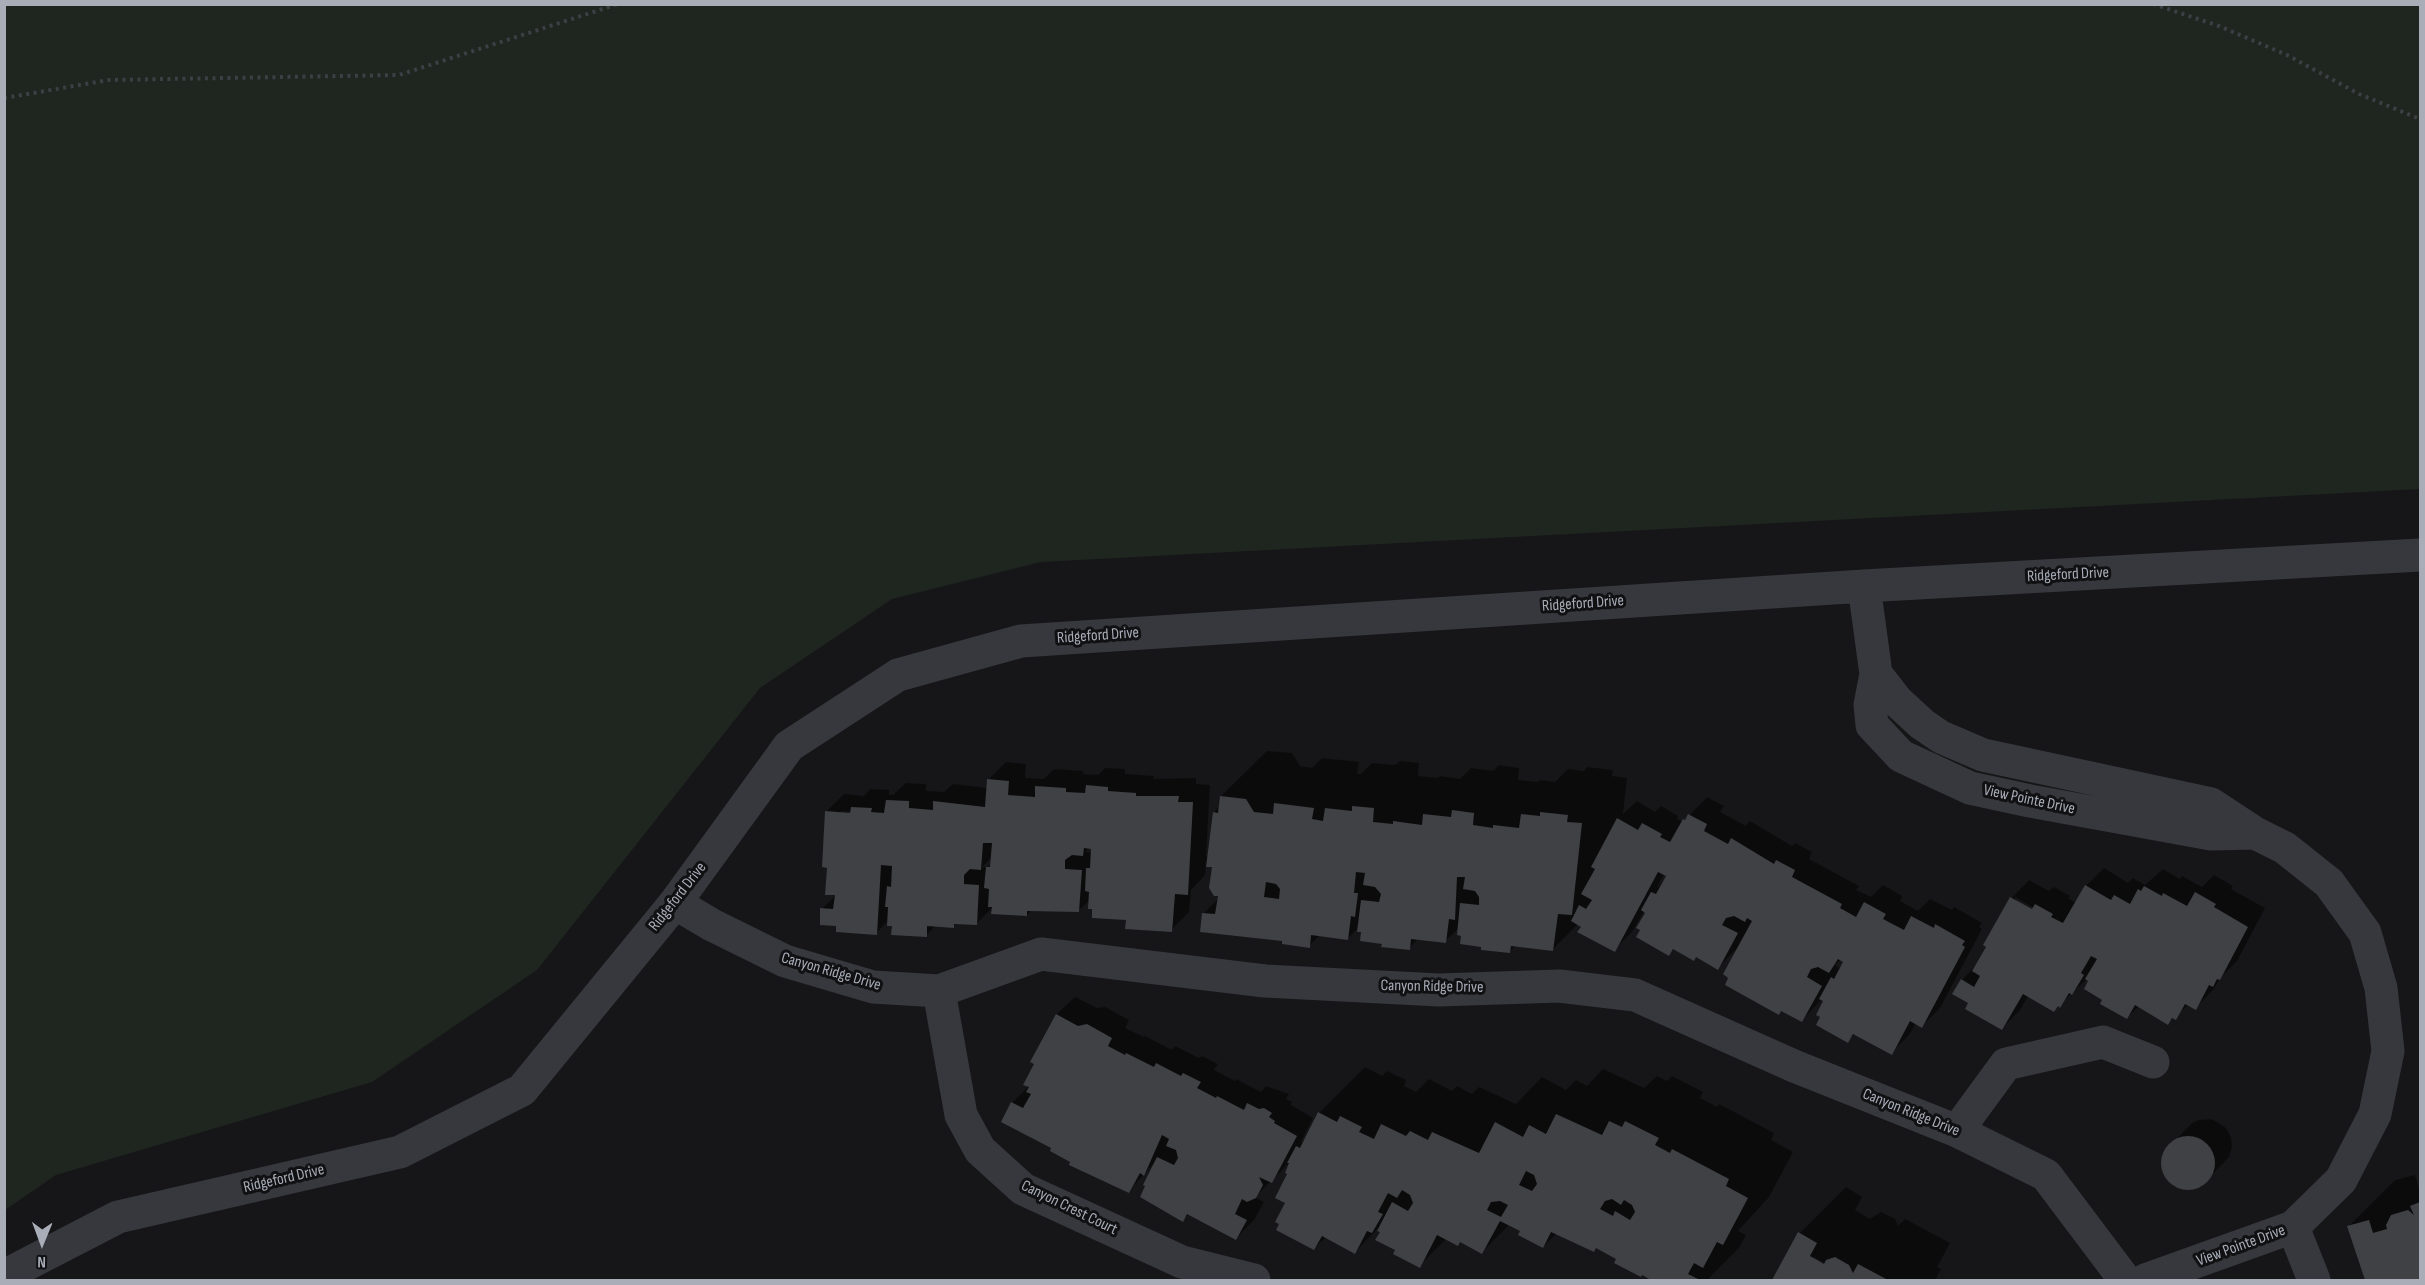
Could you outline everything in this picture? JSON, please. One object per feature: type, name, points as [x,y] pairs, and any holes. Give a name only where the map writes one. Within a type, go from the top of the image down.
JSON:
[{"type":"street","name":"Ridgeford Drive","points":[[4,1276],[118,1217],[400,1152],[522,1090],[675,903],[789,746],[898,675],[1021,641],[1864,586],[2421,555]]},
{"type":"street","name":"View Pointe Drive","points":[[1864,586],[1876,674],[1870,705],[1872,725],[1901,756],[1970,788],[2211,834],[2256,832],[2285,848],[2329,883],[2365,933],[2381,988],[2388,1051],[2375,1114],[2341,1180],[2293,1227],[2145,1281]]},
{"type":"street","name":"Canyon Ridge Drive","points":[[675,903],[712,925],[785,961],[873,987],[939,992],[1041,954],[1265,981],[1439,990],[1559,986],[1635,995],[1794,1066],[1957,1131],[2046,1175],[2125,1281]]},
{"type":"street","name":"Canyon Crest Court","points":[[939,992],[961,1115],[980,1150],[1023,1189],[1182,1262],[1254,1281]]},
{"type":"street","points":[[1957,1131],[2006,1064],[2103,1042],[2153,1062]]},
{"type":"street","points":[[2293,1227],[2314,1281]]},
{"type":"path","points":[[4,98],[109,80],[399,75],[618,4]]},
{"type":"path","points":[[2153,4],[2219,26],[2287,55],[2359,94],[2421,118]]},
{"type":"shaded area","points":[[5,4],[2420,5],[2420,489],[1041,562],[892,599],[760,688],[537,970],[372,1082],[56,1175],[5,1210]]},
{"type":"building","points":[[987,779],[1009,781],[1008,795],[1035,797],[1035,786],[1066,788],[1066,792],[1085,793],[1086,785],[1108,787],[1108,791],[1136,793],[1136,796],[1179,796],[1178,802],[1193,802],[1188,895],[1175,894],[1172,932],[1125,929],[1126,920],[1092,918],[1092,909],[1088,909],[1089,892],[1085,891],[1086,868],[1090,868],[1091,849],[1084,848],[1083,856],[1072,855],[1065,860],[1065,869],[1082,870],[1079,912],[1027,911],[1027,916],[991,914],[992,907],[988,907],[989,889],[984,888],[986,867],[990,867],[992,843],[983,843],[981,870],[970,869],[964,875],[964,884],[979,885],[977,925],[954,924],[954,928],[927,926],[927,937],[891,935],[892,926],[887,926],[888,907],[885,907],[887,886],[891,887],[892,866],[881,865],[877,935],[836,932],[836,926],[820,925],[820,908],[833,909],[835,895],[825,895],[827,868],[822,867],[825,811],[850,813],[851,807],[872,808],[871,812],[884,813],[886,800],[909,801],[909,808],[933,810],[933,801],[985,807]]},
{"type":"building","points":[[1220,796],[1246,799],[1254,812],[1273,814],[1274,803],[1314,808],[1312,819],[1323,821],[1325,808],[1352,811],[1352,806],[1374,808],[1373,822],[1393,824],[1393,821],[1422,825],[1423,814],[1451,817],[1452,810],[1474,813],[1473,825],[1493,828],[1493,825],[1519,828],[1521,814],[1540,816],[1540,812],[1568,815],[1567,822],[1582,823],[1572,915],[1558,914],[1553,951],[1511,946],[1510,953],[1481,950],[1481,947],[1460,944],[1461,936],[1457,935],[1460,903],[1479,905],[1479,897],[1475,891],[1463,889],[1465,877],[1457,877],[1455,920],[1449,919],[1446,943],[1411,939],[1410,950],[1381,947],[1382,944],[1360,941],[1361,932],[1357,932],[1361,900],[1379,902],[1381,894],[1375,887],[1363,885],[1365,873],[1356,872],[1354,893],[1358,893],[1355,917],[1351,916],[1348,940],[1311,935],[1310,948],[1282,944],[1282,941],[1200,932],[1202,913],[1215,914],[1218,896],[1214,896],[1209,888],[1212,867],[1206,867],[1213,812],[1218,813]],"holes":[[[1266,882],[1276,884],[1280,889],[1279,899],[1264,897]]]},
{"type":"building","points":[[1688,814],[1707,824],[1704,831],[1728,844],[1731,838],[1774,864],[1776,860],[1795,870],[1792,877],[1842,904],[1840,908],[1856,917],[1864,902],[1886,914],[1883,919],[1904,930],[1911,916],[1934,928],[1935,924],[1965,941],[1962,945],[1965,947],[1922,1028],[1910,1021],[1892,1055],[1853,1034],[1848,1043],[1816,1025],[1820,1017],[1816,1015],[1823,1001],[1819,999],[1831,977],[1834,979],[1843,962],[1838,959],[1829,973],[1818,967],[1811,969],[1807,977],[1822,986],[1802,1022],[1781,1011],[1779,1015],[1725,985],[1728,978],[1723,974],[1752,921],[1747,918],[1745,922],[1734,916],[1726,918],[1722,925],[1738,933],[1718,970],[1696,957],[1694,961],[1673,949],[1669,956],[1636,937],[1640,930],[1636,928],[1645,913],[1641,910],[1651,892],[1656,894],[1666,876],[1658,872],[1615,952],[1577,932],[1581,927],[1571,921],[1579,905],[1586,909],[1592,900],[1581,894],[1595,869],[1591,867],[1617,818],[1638,830],[1642,823],[1662,834],[1660,837],[1670,842]]},
{"type":"building","points":[[2085,885],[2111,900],[2114,895],[2130,904],[2138,889],[2141,891],[2144,886],[2187,906],[2195,892],[2216,904],[2214,907],[2248,927],[2220,980],[2217,979],[2213,987],[2209,985],[2196,1010],[2185,1004],[2176,1020],[2172,1018],[2168,1025],[2135,1005],[2127,1019],[2100,1004],[2102,1000],[2084,989],[2088,981],[2085,979],[2097,959],[2091,956],[2081,973],[2084,975],[2072,995],[2069,993],[2060,1008],[2058,1006],[2054,1012],[2023,994],[2002,1030],[1965,1009],[1968,1003],[1952,994],[1961,979],[1974,987],[1980,976],[1972,971],[1986,947],[1983,945],[2010,897],[2032,909],[2035,904],[2053,914],[2051,917],[2063,923]]},
{"type":"building","points":[[1056,1014],[1078,1026],[1087,1024],[1112,1038],[1108,1046],[1125,1055],[1126,1053],[1154,1067],[1156,1063],[1181,1076],[1183,1073],[1201,1082],[1197,1088],[1216,1098],[1217,1096],[1244,1110],[1247,1103],[1259,1109],[1264,1108],[1272,1113],[1269,1117],[1275,1121],[1274,1123],[1297,1136],[1272,1183],[1259,1177],[1263,1185],[1256,1198],[1247,1202],[1242,1199],[1235,1214],[1247,1220],[1236,1240],[1187,1214],[1183,1222],[1140,1197],[1145,1186],[1143,1185],[1157,1157],[1174,1165],[1178,1158],[1176,1150],[1166,1146],[1169,1139],[1162,1135],[1144,1176],[1140,1173],[1129,1193],[1069,1165],[1070,1162],[1050,1151],[1051,1148],[1001,1122],[1011,1102],[1023,1108],[1031,1094],[1026,1092],[1029,1087],[1023,1085],[1034,1064],[1030,1062]]},
{"type":"building","points":[[1318,1112],[1337,1122],[1340,1116],[1362,1127],[1359,1132],[1374,1139],[1381,1124],[1406,1136],[1410,1131],[1428,1140],[1432,1132],[1479,1153],[1495,1122],[1523,1137],[1529,1125],[1546,1134],[1556,1114],[1602,1135],[1609,1121],[1622,1127],[1625,1121],[1659,1138],[1655,1145],[1670,1153],[1672,1149],[1729,1179],[1726,1186],[1748,1198],[1723,1245],[1717,1242],[1703,1268],[1694,1263],[1688,1274],[1700,1280],[1651,1280],[1614,1263],[1616,1259],[1596,1248],[1594,1252],[1551,1232],[1543,1248],[1518,1235],[1520,1231],[1500,1221],[1482,1254],[1460,1242],[1458,1246],[1437,1235],[1420,1268],[1393,1254],[1395,1250],[1375,1240],[1380,1232],[1377,1231],[1392,1202],[1408,1211],[1413,1203],[1410,1195],[1402,1190],[1397,1198],[1388,1193],[1378,1212],[1383,1214],[1372,1233],[1367,1231],[1355,1254],[1322,1236],[1314,1250],[1276,1230],[1279,1224],[1275,1222],[1285,1203],[1275,1198],[1287,1174],[1285,1173],[1289,1163],[1287,1163],[1296,1146],[1300,1148]],"holes":[[[1526,1171],[1534,1175],[1537,1184],[1532,1191],[1519,1185]],[[1612,1199],[1621,1205],[1624,1200],[1632,1205],[1635,1212],[1630,1220],[1615,1211],[1613,1216],[1600,1209],[1605,1201]],[[1500,1201],[1508,1205],[1501,1217],[1487,1210],[1491,1202]]]},
{"type":"building","points":[[2188,1136],[2198,1138],[2207,1144],[2213,1153],[2215,1163],[2213,1173],[2207,1182],[2198,1188],[2188,1190],[2178,1188],[2169,1182],[2163,1173],[2161,1163],[2163,1153],[2169,1144],[2178,1138]]},
{"type":"building","points":[[2420,1202],[2420,1280],[2365,1280],[2347,1226],[2369,1220],[2373,1233],[2387,1229],[2386,1225],[2391,1215],[2408,1210],[2414,1215],[2410,1206]]},
{"type":"building","points":[[1798,1232],[1817,1243],[1810,1256],[1824,1264],[1826,1260],[1835,1257],[1849,1265],[1853,1273],[1858,1264],[1888,1280],[1772,1280]]}]
